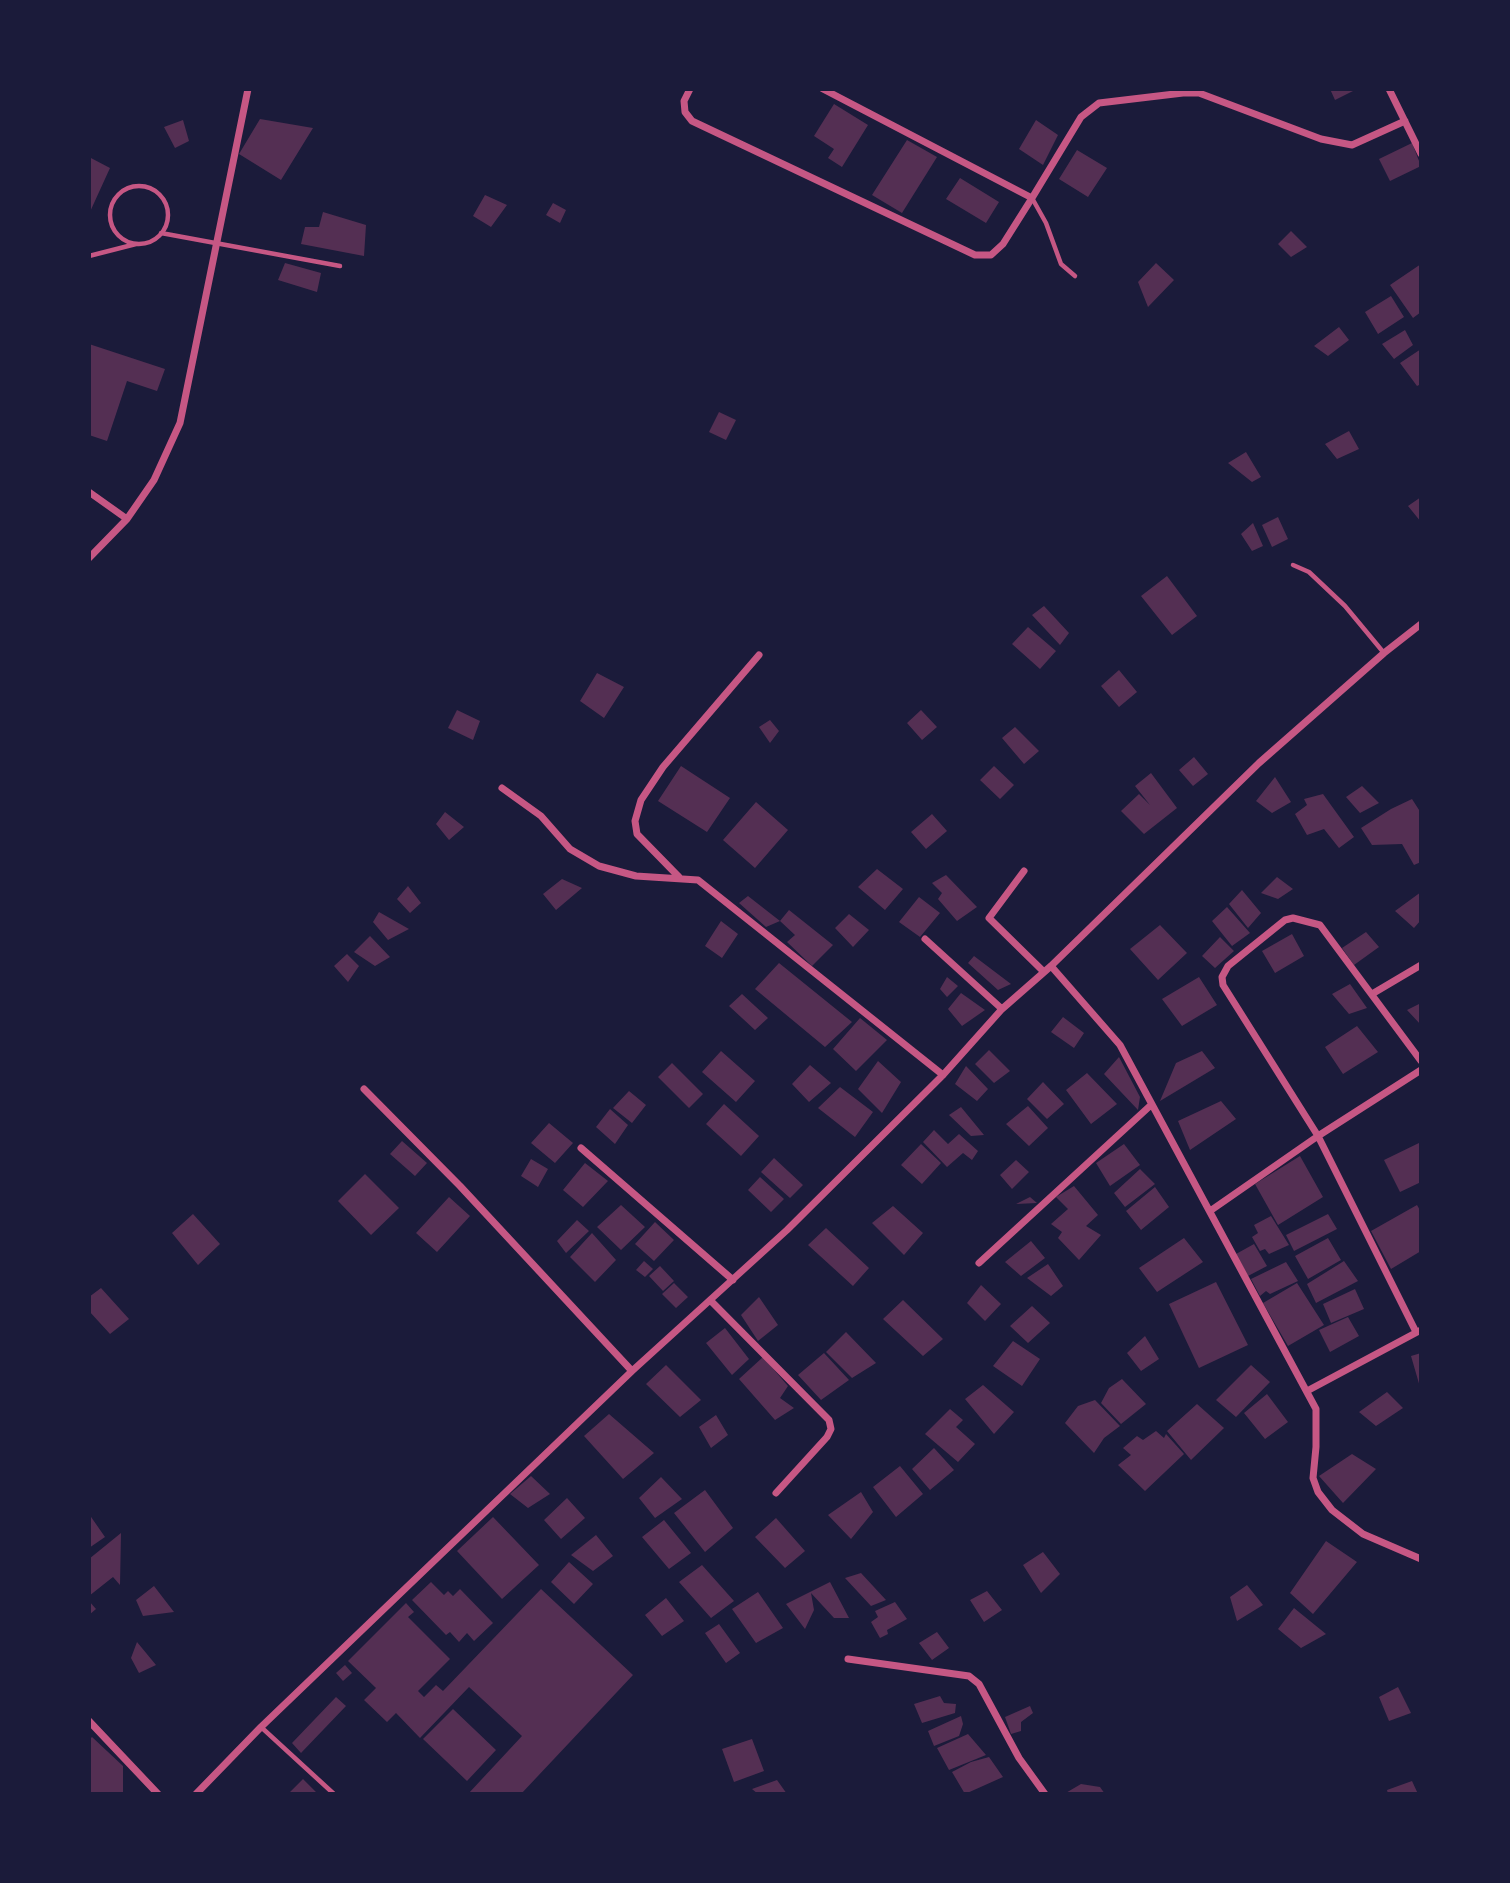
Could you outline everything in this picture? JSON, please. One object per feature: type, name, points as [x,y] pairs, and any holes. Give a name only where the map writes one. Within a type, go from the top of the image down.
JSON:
[{"type":"street","points":[[89,558],[127,519],[154,480],[180,423],[248,89]]},
{"type":"street","points":[[690,89],[684,101],[685,112],[692,121],[975,255],[991,254],[1003,244],[1081,117],[1099,103],[1199,93],[1321,139],[1352,145],[1405,121]]},
{"type":"street","points":[[823,89],[1032,198]]},
{"type":"street","points":[[1388,89],[1421,154]]},
{"type":"street","points":[[89,492],[127,519]]},
{"type":"street","points":[[196,1794],[261,1727],[632,1371],[733,1280],[943,1075],[1002,1009],[1051,966],[1259,763],[1421,624]]},
{"type":"street","points":[[679,878],[637,834],[635,821],[641,800],[663,767],[759,655]]},
{"type":"street","points":[[502,788],[541,816],[570,849],[599,866],[636,876],[698,880],[943,1075]]},
{"type":"street","points":[[1024,871],[989,918],[1044,972]]},
{"type":"street","points":[[1307,1391],[1419,1331],[1318,1136],[1223,985],[1222,976],[1233,961],[1285,920],[1293,918],[1320,925],[1421,1061]]},
{"type":"street","points":[[925,939],[1002,1009]]},
{"type":"street","points":[[1372,995],[1421,965]]},
{"type":"street","points":[[1051,966],[1120,1045],[1307,1391],[1316,1409],[1313,1478],[1318,1492],[1332,1510],[1363,1534],[1421,1559]]},
{"type":"street","points":[[1210,1210],[1421,1070]]},
{"type":"street","points":[[365,1089],[460,1186],[632,1371]]},
{"type":"street","points":[[979,1264],[1151,1105]]},
{"type":"street","points":[[581,1148],[733,1280]]},
{"type":"street","points":[[711,1301],[829,1420],[831,1429],[827,1437],[776,1493]]},
{"type":"street","points":[[848,1659],[969,1676],[979,1684],[1019,1758],[1045,1794]]},
{"type":"street","points":[[89,1721],[158,1794]]},
{"type":"lane","points":[[89,256],[145,243],[161,233],[168,216],[163,198],[148,187],[128,187],[114,200],[110,219],[119,236],[136,244]]},
{"type":"lane","points":[[1032,198],[1046,223],[1061,264],[1074,276]]},
{"type":"lane","points":[[161,233],[340,266]]},
{"type":"lane","points":[[1293,565],[1309,572],[1345,606],[1384,653]]},
{"type":"lane","points":[[261,1727],[334,1794]]},
{"type":"building","points":[[1330,89],[1357,89],[1335,100]]},
{"type":"building","points":[[834,104],[868,125],[842,167],[828,158],[834,149],[814,136]]},
{"type":"building","points":[[260,119],[313,128],[281,180],[239,154]]},
{"type":"building","points":[[183,120],[189,141],[175,148],[164,127]]},
{"type":"building","points":[[1036,120],[1058,135],[1043,165],[1019,149]]},
{"type":"building","points":[[907,140],[937,157],[902,213],[872,195]]},
{"type":"building","points":[[1412,143],[1421,166],[1390,181],[1379,159]]},
{"type":"building","points":[[1077,150],[1107,168],[1088,197],[1059,179]]},
{"type":"building","points":[[89,157],[110,168],[89,214]]},
{"type":"building","points":[[960,178],[999,202],[986,223],[946,199]]},
{"type":"building","points":[[485,195],[507,205],[491,227],[473,216]]},
{"type":"building","points":[[553,203],[566,210],[560,223],[546,215]]},
{"type":"building","points":[[323,212],[366,225],[364,256],[301,244],[305,227],[319,227]]},
{"type":"building","points":[[1291,231],[1307,247],[1291,257],[1278,244]]},
{"type":"building","points":[[285,263],[321,273],[317,292],[278,280]]},
{"type":"building","points":[[1156,263],[1174,280],[1148,307],[1138,282]]},
{"type":"building","points":[[1421,264],[1421,312],[1413,318],[1390,285]]},
{"type":"building","points":[[1391,296],[1404,317],[1378,334],[1365,312]]},
{"type":"building","points":[[1339,327],[1349,340],[1328,356],[1314,346]]},
{"type":"building","points":[[1405,330],[1413,345],[1394,359],[1382,344]]},
{"type":"building","points":[[89,344],[165,369],[157,391],[127,381],[107,441],[89,435]]},
{"type":"building","points":[[1421,349],[1421,384],[1417,386],[1400,363]]},
{"type":"building","points":[[719,412],[736,420],[726,440],[709,432]]},
{"type":"building","points":[[1349,431],[1359,449],[1337,459],[1325,444]]},
{"type":"building","points":[[1246,452],[1261,477],[1252,482],[1228,463]]},
{"type":"building","points":[[1421,497],[1421,522],[1408,506]]},
{"type":"building","points":[[1278,517],[1288,539],[1272,547],[1262,525]]},
{"type":"building","points":[[1253,523],[1263,546],[1252,551],[1241,534]]},
{"type":"building","points":[[1167,576],[1197,616],[1172,635],[1141,596]]},
{"type":"building","points":[[1044,606],[1069,633],[1060,645],[1032,615]]},
{"type":"building","points":[[1028,627],[1056,651],[1040,669],[1012,644]]},
{"type":"building","points":[[1119,670],[1137,692],[1119,707],[1101,686]]},
{"type":"building","points":[[597,673],[624,687],[604,718],[580,701]]},
{"type":"building","points":[[457,710],[480,721],[473,740],[448,728]]},
{"type":"building","points":[[921,710],[937,727],[922,740],[907,723]]},
{"type":"building","points":[[770,720],[779,731],[770,743],[759,727]]},
{"type":"building","points":[[1015,727],[1039,751],[1024,764],[1002,738]]},
{"type":"building","points":[[1194,757],[1208,774],[1193,786],[1179,770]]},
{"type":"building","points":[[681,766],[730,798],[707,832],[658,801]]},
{"type":"building","points":[[994,766],[1014,785],[1000,799],[980,780]]},
{"type":"building","points":[[1151,773],[1177,808],[1144,834],[1121,811],[1139,794],[1150,805],[1135,786]]},
{"type":"building","points":[[1275,777],[1291,802],[1272,813],[1256,801]]},
{"type":"building","points":[[1362,786],[1379,803],[1360,813],[1346,797]]},
{"type":"building","points":[[1323,794],[1354,837],[1339,848],[1324,829],[1307,835],[1295,814],[1307,805],[1304,799]]},
{"type":"building","points":[[1412,799],[1421,813],[1421,862],[1414,865],[1402,844],[1372,845],[1361,828]]},
{"type":"building","points":[[756,802],[788,830],[755,868],[723,840]]},
{"type":"building","points":[[445,812],[464,827],[449,840],[436,824]]},
{"type":"building","points":[[932,814],[947,831],[926,849],[911,832]]},
{"type":"building","points":[[877,869],[903,889],[885,910],[858,887]]},
{"type":"building","points":[[946,875],[977,907],[957,921],[938,899],[942,893],[932,883]]},
{"type":"building","points":[[1277,877],[1293,889],[1278,899],[1261,893]]},
{"type":"building","points":[[562,879],[582,888],[556,910],[543,894]]},
{"type":"building","points":[[408,886],[421,903],[410,913],[397,899]]},
{"type":"building","points":[[1242,890],[1261,913],[1248,928],[1229,904]]},
{"type":"building","points":[[1421,892],[1421,920],[1414,928],[1395,911]]},
{"type":"building","points":[[748,896],[780,921],[766,927],[739,903]]},
{"type":"building","points":[[919,897],[940,913],[920,937],[899,922]]},
{"type":"building","points":[[1227,907],[1250,933],[1232,946],[1212,921]]},
{"type":"building","points":[[789,910],[833,945],[812,966],[787,942],[795,935],[780,921]]},
{"type":"building","points":[[379,912],[409,929],[388,940],[373,922]]},
{"type":"building","points":[[849,914],[869,930],[853,947],[835,928]]},
{"type":"building","points":[[721,921],[738,934],[722,958],[705,946]]},
{"type":"building","points":[[1160,925],[1187,953],[1158,980],[1130,949]]},
{"type":"building","points":[[1366,932],[1379,947],[1354,965],[1342,948]]},
{"type":"building","points":[[1292,934],[1304,956],[1275,973],[1262,951]]},
{"type":"building","points":[[370,936],[390,957],[375,966],[354,952]]},
{"type":"building","points":[[1220,937],[1234,951],[1215,968],[1202,956]]},
{"type":"building","points":[[347,954],[359,966],[348,982],[334,966]]},
{"type":"building","points":[[974,956],[1011,984],[998,990],[968,963]]},
{"type":"building","points":[[779,963],[852,1022],[825,1047],[755,989]]},
{"type":"building","points":[[947,977],[958,986],[947,997],[940,989]]},
{"type":"building","points":[[1199,977],[1217,1005],[1182,1026],[1162,999]]},
{"type":"building","points":[[1350,984],[1367,1008],[1349,1014],[1332,994]]},
{"type":"building","points":[[961,993],[985,1010],[962,1026],[948,1009]]},
{"type":"building","points":[[742,994],[768,1018],[755,1030],[729,1006]]},
{"type":"building","points":[[1421,1003],[1421,1025],[1407,1010]]},
{"type":"building","points":[[1063,1017],[1084,1033],[1074,1048],[1051,1032]]},
{"type":"building","points":[[860,1018],[887,1040],[856,1071],[833,1049]]},
{"type":"building","points":[[1357,1026],[1378,1052],[1343,1074],[1325,1047]]},
{"type":"building","points":[[989,1050],[1010,1071],[994,1083],[975,1064]]},
{"type":"building","points":[[721,1051],[755,1081],[736,1102],[702,1072]]},
{"type":"building","points":[[1202,1051],[1215,1068],[1160,1101],[1176,1063]]},
{"type":"building","points":[[1119,1057],[1140,1097],[1138,1110],[1104,1074]]},
{"type":"building","points":[[878,1061],[901,1082],[882,1113],[858,1089]]},
{"type":"building","points":[[672,1063],[703,1094],[689,1108],[658,1077]]},
{"type":"building","points":[[810,1065],[831,1083],[809,1102],[792,1084]]},
{"type":"building","points":[[966,1066],[988,1089],[977,1101],[955,1084]]},
{"type":"building","points":[[1087,1073],[1117,1104],[1091,1124],[1066,1090]]},
{"type":"building","points":[[1043,1082],[1064,1104],[1047,1119],[1027,1099]]},
{"type":"building","points":[[840,1087],[873,1112],[855,1137],[818,1108]]},
{"type":"building","points":[[629,1091],[646,1105],[632,1123],[613,1108]]},
{"type":"building","points":[[1221,1101],[1236,1119],[1190,1150],[1178,1121]]},
{"type":"building","points":[[724,1104],[759,1136],[741,1156],[706,1124]]},
{"type":"building","points":[[1028,1106],[1048,1128],[1029,1146],[1006,1124]]},
{"type":"building","points":[[961,1107],[984,1135],[971,1136],[949,1115]]},
{"type":"building","points":[[610,1109],[628,1125],[615,1144],[596,1127]]},
{"type":"building","points":[[549,1123],[573,1143],[555,1163],[531,1143]]},
{"type":"building","points":[[934,1130],[948,1144],[959,1134],[978,1151],[972,1160],[963,1153],[947,1167],[923,1142]]},
{"type":"building","points":[[402,1141],[427,1163],[415,1176],[390,1154]]},
{"type":"building","points":[[1421,1142],[1421,1182],[1400,1192],[1384,1160]]},
{"type":"building","points":[[921,1144],[941,1163],[922,1184],[901,1165]]},
{"type":"building","points":[[1124,1144],[1140,1165],[1110,1186],[1096,1163]]},
{"type":"building","points":[[1300,1156],[1323,1197],[1278,1225],[1255,1184]]},
{"type":"building","points":[[774,1158],[803,1185],[790,1198],[761,1172]]},
{"type":"building","points":[[531,1159],[548,1169],[538,1187],[521,1176]]},
{"type":"building","points":[[1016,1160],[1029,1172],[1012,1189],[1000,1175]]},
{"type":"building","points":[[585,1163],[608,1181],[583,1207],[563,1190]]},
{"type":"building","points":[[1140,1169],[1155,1184],[1125,1207],[1114,1193]]},
{"type":"building","points":[[365,1174],[399,1208],[371,1235],[338,1201]]},
{"type":"building","points":[[760,1177],[784,1199],[771,1212],[748,1190]]},
{"type":"building","points":[[1074,1186],[1098,1215],[1086,1226],[1101,1235],[1079,1260],[1058,1238],[1062,1232],[1051,1224],[1068,1209],[1056,1197]]},
{"type":"building","points":[[1155,1187],[1169,1207],[1141,1230],[1126,1211]]},
{"type":"building","points":[[449,1197],[470,1216],[437,1252],[416,1233]]},
{"type":"building","points":[[1030,1197],[1037,1203],[1016,1204]]},
{"type":"building","points":[[621,1205],[645,1227],[621,1250],[597,1227]]},
{"type":"building","points":[[1417,1205],[1421,1212],[1421,1251],[1391,1269],[1371,1231]]},
{"type":"building","points":[[893,1206],[923,1233],[904,1255],[872,1223]]},
{"type":"building","points":[[193,1214],[220,1244],[198,1265],[172,1233]]},
{"type":"building","points":[[1328,1214],[1337,1229],[1294,1251],[1286,1235]]},
{"type":"building","points":[[1271,1216],[1289,1245],[1269,1254],[1265,1249],[1260,1251],[1252,1237],[1258,1233],[1254,1225]]},
{"type":"building","points":[[577,1220],[589,1231],[566,1253],[557,1241]]},
{"type":"building","points":[[655,1222],[674,1240],[654,1261],[635,1244]]},
{"type":"building","points":[[826,1228],[869,1268],[853,1286],[808,1245]]},
{"type":"building","points":[[592,1233],[616,1260],[595,1282],[570,1257]]},
{"type":"building","points":[[1184,1238],[1203,1262],[1157,1292],[1139,1268]]},
{"type":"building","points":[[1328,1238],[1341,1260],[1308,1279],[1295,1256]]},
{"type":"building","points":[[1031,1241],[1045,1258],[1021,1276],[1005,1262]]},
{"type":"building","points":[[1254,1244],[1267,1266],[1248,1276],[1236,1254]]},
{"type":"building","points":[[644,1261],[653,1269],[645,1277],[636,1270]]},
{"type":"building","points":[[1344,1261],[1358,1281],[1316,1303],[1307,1284]]},
{"type":"building","points":[[1286,1262],[1298,1281],[1270,1294],[1266,1291],[1260,1296],[1251,1279]]},
{"type":"building","points":[[1048,1264],[1063,1286],[1051,1296],[1027,1278]]},
{"type":"building","points":[[660,1266],[674,1281],[663,1291],[649,1276]]},
{"type":"building","points":[[1216,1282],[1248,1345],[1199,1368],[1169,1304]]},
{"type":"building","points":[[674,1283],[688,1297],[676,1308],[662,1294]]},
{"type":"building","points":[[1297,1283],[1324,1325],[1288,1346],[1263,1303]]},
{"type":"building","points":[[981,1285],[1001,1304],[985,1321],[967,1303]]},
{"type":"building","points":[[101,1288],[129,1319],[110,1334],[89,1311],[89,1297]]},
{"type":"building","points":[[1355,1289],[1364,1309],[1331,1323],[1323,1304]]},
{"type":"building","points":[[759,1297],[778,1325],[758,1341],[741,1315]]},
{"type":"building","points":[[903,1300],[943,1339],[923,1356],[883,1319]]},
{"type":"building","points":[[1032,1306],[1050,1323],[1028,1343],[1010,1326]]},
{"type":"building","points":[[1348,1317],[1359,1336],[1330,1352],[1319,1330]]},
{"type":"building","points":[[725,1328],[749,1359],[732,1375],[706,1343]]},
{"type":"building","points":[[846,1332],[876,1363],[852,1378],[826,1352]]},
{"type":"building","points":[[1145,1336],[1159,1359],[1141,1371],[1127,1353]]},
{"type":"building","points":[[1013,1341],[1040,1359],[1022,1386],[993,1366]]},
{"type":"building","points":[[824,1353],[849,1380],[821,1400],[798,1375]]},
{"type":"building","points":[[1421,1353],[1421,1387],[1420,1387],[1411,1356]]},
{"type":"building","points":[[763,1357],[788,1386],[780,1398],[794,1408],[775,1420],[739,1379]]},
{"type":"building","points":[[666,1365],[701,1400],[680,1417],[646,1384]]},
{"type":"building","points":[[1251,1365],[1270,1382],[1236,1417],[1216,1400]]},
{"type":"building","points":[[1122,1379],[1146,1404],[1121,1424],[1101,1403],[1109,1388]]},
{"type":"building","points":[[983,1385],[1014,1412],[994,1434],[965,1399]]},
{"type":"building","points":[[1387,1392],[1403,1408],[1376,1426],[1359,1412]]},
{"type":"building","points":[[1267,1394],[1288,1422],[1265,1439],[1244,1413]]},
{"type":"building","points":[[1095,1400],[1120,1426],[1104,1438],[1094,1453],[1065,1423],[1078,1406]]},
{"type":"building","points":[[1197,1404],[1224,1428],[1191,1460],[1167,1431]]},
{"type":"building","points":[[950,1409],[963,1420],[956,1427],[975,1444],[958,1462],[925,1434]]},
{"type":"building","points":[[609,1414],[654,1453],[623,1479],[584,1436]]},
{"type":"building","points":[[716,1415],[728,1435],[711,1448],[699,1427]]},
{"type":"building","points":[[1156,1431],[1164,1438],[1166,1434],[1184,1454],[1145,1491],[1118,1465],[1131,1455],[1123,1448],[1137,1436],[1143,1440]]},
{"type":"building","points":[[934,1448],[954,1470],[930,1490],[912,1469]]},
{"type":"building","points":[[1352,1454],[1376,1469],[1343,1503],[1319,1476]]},
{"type":"building","points":[[900,1466],[923,1494],[896,1517],[873,1487]]},
{"type":"building","points":[[531,1476],[550,1494],[528,1508],[510,1494]]},
{"type":"building","points":[[661,1477],[682,1499],[655,1518],[639,1498]]},
{"type":"building","points":[[705,1490],[733,1528],[705,1552],[674,1513]]},
{"type":"building","points":[[861,1492],[873,1512],[851,1539],[828,1515]]},
{"type":"building","points":[[567,1498],[585,1518],[561,1539],[544,1520]]},
{"type":"building","points":[[89,1514],[105,1537],[89,1548]]},
{"type":"building","points":[[493,1517],[539,1565],[502,1599],[457,1551]]},
{"type":"building","points":[[776,1518],[805,1551],[785,1568],[755,1537]]},
{"type":"building","points":[[664,1520],[691,1553],[669,1569],[642,1537]]},
{"type":"building","points":[[121,1533],[120,1585],[113,1577],[89,1596],[89,1559]]},
{"type":"building","points":[[596,1535],[613,1556],[593,1571],[571,1555]]},
{"type":"building","points":[[1326,1541],[1357,1562],[1313,1614],[1290,1593]]},
{"type":"building","points":[[1043,1552],[1060,1574],[1041,1593],[1023,1565]]},
{"type":"building","points":[[569,1562],[593,1584],[574,1604],[551,1582]]},
{"type":"building","points":[[702,1565],[734,1601],[711,1618],[679,1582]]},
{"type":"building","points":[[861,1573],[886,1600],[871,1606],[845,1578]]},
{"type":"building","points":[[431,1582],[444,1595],[448,1591],[453,1596],[460,1589],[493,1623],[474,1641],[467,1633],[459,1642],[450,1632],[446,1635],[412,1600]]},
{"type":"building","points":[[830,1582],[849,1618],[834,1618],[811,1593],[814,1610],[805,1629],[786,1604]]},
{"type":"building","points":[[1247,1585],[1263,1605],[1237,1621],[1230,1597]]},
{"type":"building","points":[[154,1586],[174,1612],[143,1616],[136,1600]]},
{"type":"building","points":[[541,1589],[633,1675],[521,1794],[468,1794],[522,1736],[469,1687],[420,1738],[396,1713],[387,1722],[364,1700],[376,1688],[348,1661],[406,1603],[414,1612],[408,1617],[450,1659],[418,1691],[424,1697],[436,1685],[443,1691]]},
{"type":"building","points":[[987,1591],[1002,1610],[984,1622],[970,1600]]},
{"type":"building","points":[[758,1592],[783,1628],[756,1643],[732,1609]]},
{"type":"building","points":[[666,1598],[684,1621],[662,1636],[645,1615]]},
{"type":"building","points":[[89,1601],[96,1609],[89,1615]]},
{"type":"building","points":[[895,1602],[907,1619],[887,1630],[888,1634],[880,1638],[871,1622],[878,1617],[875,1611]]},
{"type":"building","points":[[1294,1608],[1326,1634],[1301,1648],[1278,1629]]},
{"type":"building","points":[[719,1624],[740,1653],[726,1663],[705,1633]]},
{"type":"building","points":[[937,1632],[949,1648],[932,1660],[919,1643]]},
{"type":"building","points":[[137,1642],[156,1665],[139,1673],[131,1658]]},
{"type":"building","points":[[345,1665],[352,1673],[343,1681],[336,1673]]},
{"type":"building","points":[[1398,1687],[1411,1713],[1389,1721],[1379,1697]]},
{"type":"building","points":[[940,1696],[944,1703],[956,1704],[955,1713],[922,1723],[914,1704]]},
{"type":"building","points":[[336,1697],[346,1706],[301,1753],[292,1743]]},
{"type":"building","points":[[1030,1706],[1033,1713],[1021,1722],[1021,1731],[1011,1734],[1005,1717]]},
{"type":"building","points":[[453,1709],[496,1750],[467,1781],[423,1739]]},
{"type":"building","points":[[961,1716],[963,1724],[959,1736],[934,1746],[928,1731]]},
{"type":"building","points":[[968,1734],[986,1755],[949,1770],[937,1748]]},
{"type":"building","points":[[92,1737],[123,1766],[123,1794],[89,1794],[89,1740]]},
{"type":"building","points":[[752,1739],[764,1771],[734,1782],[722,1749]]},
{"type":"building","points":[[989,1757],[1003,1777],[965,1794],[952,1772],[971,1762]]},
{"type":"building","points":[[303,1779],[318,1794],[288,1794]]},
{"type":"building","points":[[777,1780],[787,1794],[758,1794],[752,1789]]},
{"type":"building","points":[[1412,1781],[1418,1794],[1388,1794],[1387,1790]]},
{"type":"building","points":[[1081,1784],[1100,1787],[1105,1794],[1064,1794]]}]
